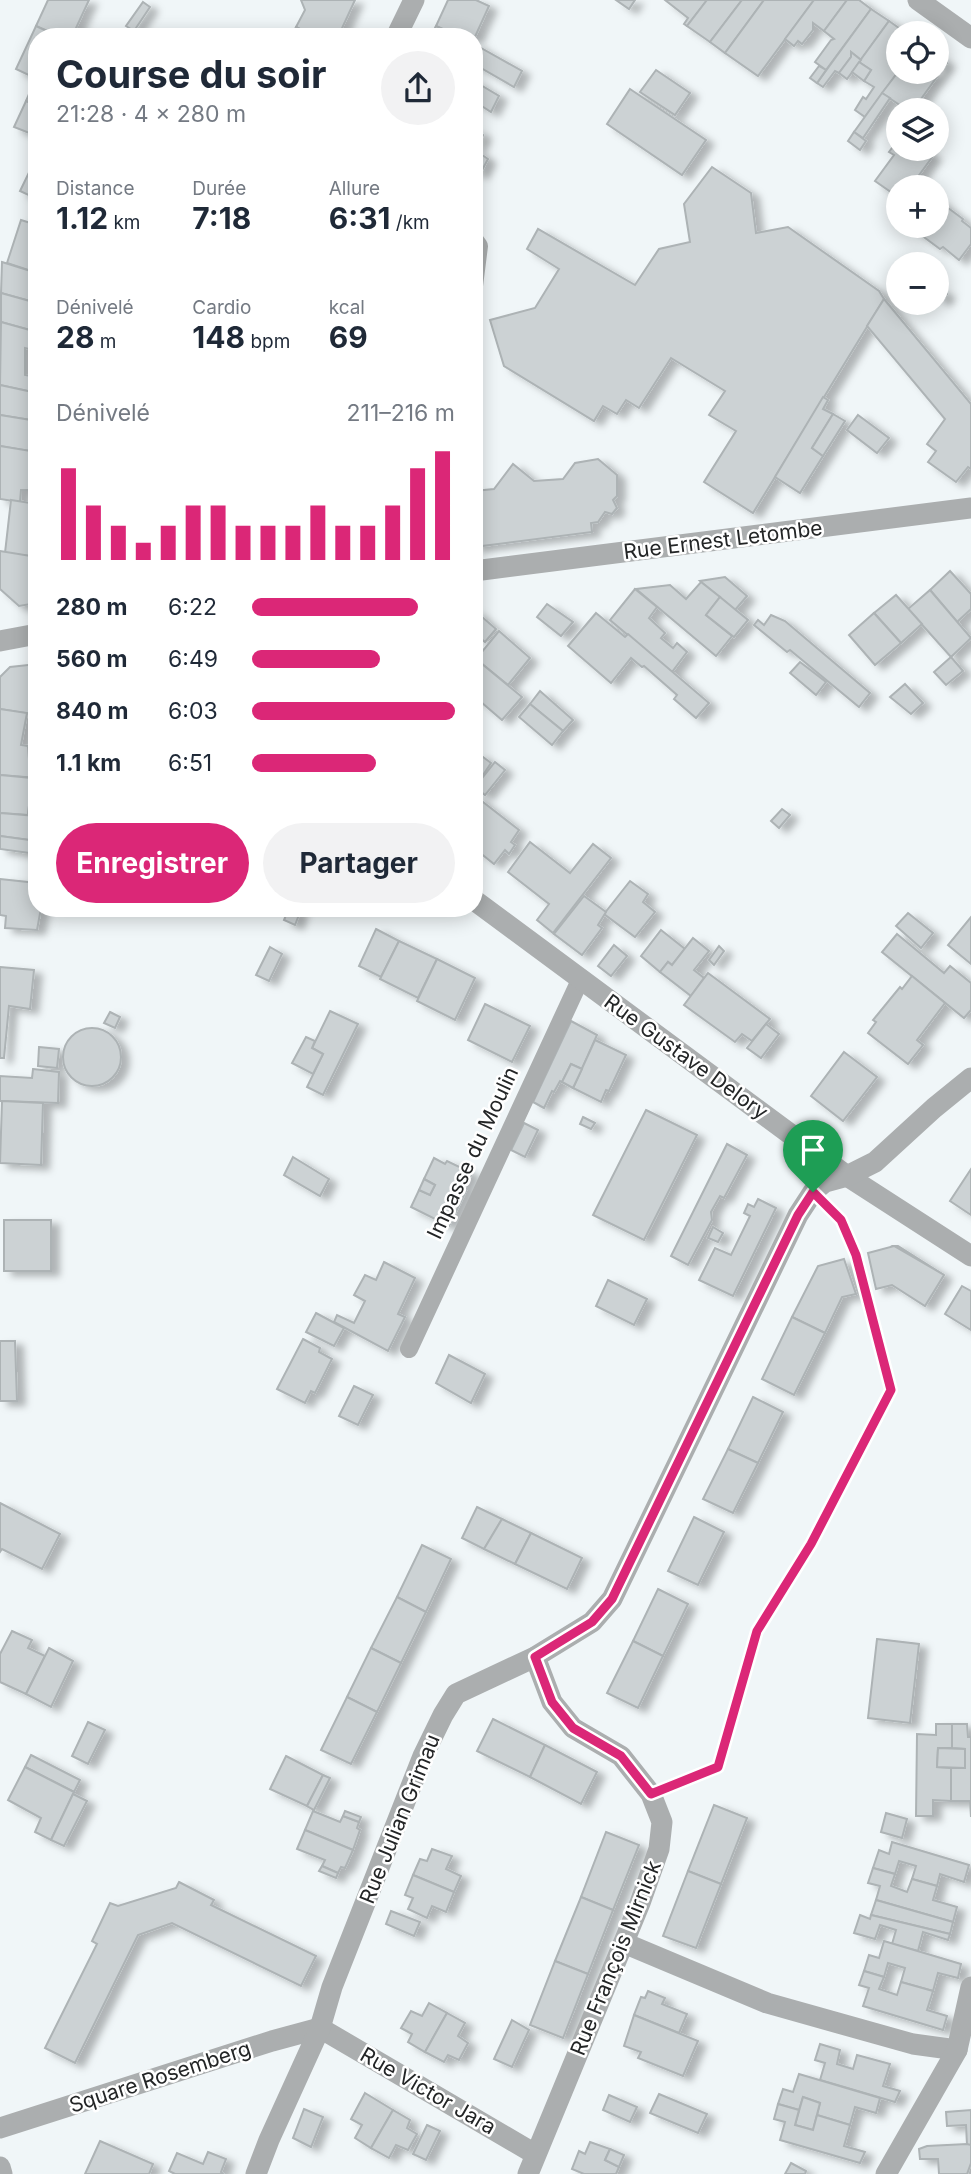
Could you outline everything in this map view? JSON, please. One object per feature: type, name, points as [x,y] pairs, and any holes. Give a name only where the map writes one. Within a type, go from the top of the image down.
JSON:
[{"type":"street","points":[[400,28],[414,0]]},
{"type":"street","points":[[918,0],[971,38]]},
{"type":"street","name":"Rue Ernest Letombe","points":[[483,570],[971,508]]},
{"type":"street","points":[[0,641],[28,636]]},
{"type":"street","name":"Rue Gustave Delory","points":[[483,907],[847,1176],[971,1256]]},
{"type":"street","points":[[813,1192],[825,1182],[847,1176],[875,1161],[971,1078]]},
{"type":"street","name":"Rue Julian Grimau","points":[[256,2174],[320,2028],[332,1987],[423,1756],[443,1715],[456,1694],[535,1657],[592,1622],[612,1599],[798,1215],[813,1192]]},
{"type":"street","name":"Rue François Mirnick","points":[[532,2164],[624,1943],[659,1849],[662,1822],[651,1794],[621,1756],[573,1728],[552,1702],[535,1657]]},
{"type":"street","points":[[624,1943],[767,2003],[913,2044],[964,2052]]},
{"type":"street","points":[[886,2174],[964,2052],[971,1987]]},
{"type":"street","name":"Square Rosemberg","points":[[0,2128],[320,2028]]},
{"type":"street","name":"Rue Victor Jara","points":[[320,2028],[532,2164]]},
{"type":"street","points":[[0,2167],[2,2174]]},
{"type":"lane","name":"Impasse du Moulin","points":[[409,1349],[581,978]]},
{"type":"path","points":[[651,1794],[718,1767],[757,1631],[811,1544],[891,1390],[856,1255],[841,1220],[813,1192]]},
{"type":"building","points":[[48,0],[89,0],[76,28],[36,26]]},
{"type":"building","points":[[301,0],[355,0],[342,28],[298,28],[296,27],[305,10]]},
{"type":"building","points":[[448,0],[476,0],[489,6],[479,28],[436,26]]},
{"type":"building","points":[[616,0],[635,0],[629,9]]},
{"type":"building","points":[[665,0],[707,0],[687,26],[684,24],[688,18]]},
{"type":"building","points":[[707,0],[742,0],[710,42],[687,26]]},
{"type":"building","points":[[742,0],[764,0],[725,53],[710,42]]},
{"type":"building","points":[[764,0],[814,0],[758,76],[725,53]]},
{"type":"building","points":[[814,0],[847,0],[824,31],[813,23],[813,30],[802,44],[798,41],[794,46],[785,39]]},
{"type":"building","points":[[847,0],[859,0],[871,9],[826,70],[815,62],[834,39],[824,31]]},
{"type":"building","points":[[143,2],[150,7],[136,28],[126,26]]},
{"type":"building","points":[[871,9],[889,21],[886,21],[886,25],[861,60],[851,52],[851,57],[839,73],[835,71],[823,87],[817,83]]},
{"type":"building","points":[[886,25],[886,84],[889,84],[865,117],[855,110],[863,97],[866,99],[874,87],[864,81],[871,70],[859,62]]},
{"type":"building","points":[[28,43],[28,75],[16,69]]},
{"type":"building","points":[[483,49],[522,71],[514,87],[483,69]]},
{"type":"building","points":[[851,52],[861,60],[847,79],[839,73],[851,57]]},
{"type":"building","points":[[859,62],[871,70],[864,81],[852,72]]},
{"type":"building","points":[[819,66],[826,70],[817,83],[810,78]]},
{"type":"building","points":[[656,70],[690,93],[675,115],[640,92]]},
{"type":"building","points":[[889,84],[932,84],[922,98],[889,98],[882,93]]},
{"type":"building","points":[[483,86],[499,96],[491,112],[483,107]]},
{"type":"building","points":[[630,89],[706,140],[682,175],[607,124]]},
{"type":"building","points":[[882,93],[890,98],[886,98],[886,104],[863,138],[854,132]]},
{"type":"building","points":[[26,101],[28,102],[28,132],[14,127]]},
{"type":"building","points":[[854,132],[866,141],[860,150],[848,141]]},
{"type":"building","points":[[483,156],[488,159],[483,168]]},
{"type":"building","points":[[890,161],[929,161],[919,175],[886,175],[886,189],[875,181]]},
{"type":"building","points":[[712,167],[751,193],[756,233],[788,227],[879,291],[884,299],[753,513],[704,482],[736,431],[709,415],[725,391],[671,358],[639,408],[626,400],[617,414],[603,406],[594,421],[504,366],[490,320],[535,308],[559,269],[527,249],[538,229],[635,285],[659,249],[690,242],[684,204]]},
{"type":"building","points":[[28,175],[28,195],[20,191]]},
{"type":"building","points":[[949,209],[971,228],[971,244],[959,260],[943,247],[940,249],[925,238],[949,238]]},
{"type":"building","points":[[21,220],[28,222],[28,270],[7,263]]},
{"type":"building","points":[[2,262],[28,270],[28,300],[1,293]]},
{"type":"building","points":[[1,293],[28,300],[28,330],[1,322]]},
{"type":"building","points":[[884,299],[886,315],[897,315],[971,404],[971,469],[968,467],[956,482],[928,462],[936,451],[927,444],[945,419],[867,326]]},
{"type":"building","points":[[1,322],[28,330],[25,375],[28,376],[28,391],[0,385]]},
{"type":"building","points":[[0,385],[28,391],[28,420],[0,415]]},
{"type":"building","points":[[823,397],[828,400],[823,409],[833,414],[812,448],[823,456],[800,493],[775,477]]},
{"type":"building","points":[[833,414],[845,421],[823,456],[812,448]]},
{"type":"building","points":[[0,415],[28,420],[28,451],[0,446]]},
{"type":"building","points":[[858,415],[889,438],[877,453],[847,430]]},
{"type":"building","points":[[0,446],[28,451],[28,490],[21,490],[20,502],[0,499]]},
{"type":"building","points":[[598,459],[617,475],[617,496],[613,500],[617,508],[612,514],[605,512],[598,522],[591,523],[592,532],[483,546],[483,490],[494,489],[513,464],[534,481],[563,479],[575,463]]},
{"type":"building","points":[[11,500],[28,503],[28,556],[5,553]]},
{"type":"building","points":[[0,551],[28,556],[28,604],[19,606],[0,589]]},
{"type":"building","points":[[950,571],[971,594],[971,609],[957,622],[930,590]]},
{"type":"building","points":[[725,577],[747,596],[735,610],[700,581]]},
{"type":"building","points":[[701,582],[720,597],[706,615],[732,636],[716,656],[636,589],[670,585],[686,599]]},
{"type":"building","points":[[635,589],[657,607],[649,618],[665,633],[661,638],[673,648],[677,643],[687,652],[672,672],[610,620]]},
{"type":"building","points":[[930,590],[971,638],[951,657],[908,609]]},
{"type":"building","points":[[896,595],[922,624],[901,643],[874,613]]},
{"type":"building","points":[[720,597],[748,620],[734,637],[706,615]]},
{"type":"building","points":[[547,604],[573,622],[561,636],[537,617]]},
{"type":"building","points":[[596,613],[625,637],[628,634],[709,703],[696,718],[674,699],[677,695],[631,658],[611,683],[568,646]]},
{"type":"building","points":[[874,613],[901,643],[875,665],[849,635]]},
{"type":"building","points":[[771,615],[785,621],[870,693],[859,707],[790,650],[787,652],[754,625],[758,620],[764,625]]},
{"type":"building","points":[[483,618],[496,629],[485,642],[483,640]]},
{"type":"building","points":[[499,631],[530,658],[508,685],[483,665],[483,650]]},
{"type":"building","points":[[951,657],[963,671],[946,685],[934,672]]},
{"type":"building","points":[[800,662],[826,682],[816,695],[790,673]]},
{"type":"building","points":[[28,665],[28,714],[0,709],[0,677],[10,667]]},
{"type":"building","points":[[483,665],[522,697],[502,720],[483,704]]},
{"type":"building","points":[[905,684],[923,703],[911,714],[890,697]]},
{"type":"building","points":[[540,691],[573,720],[563,731],[530,704]]},
{"type":"building","points":[[530,704],[563,731],[552,745],[519,717]]},
{"type":"building","points":[[0,709],[27,713],[21,745],[28,746],[28,777],[0,775]]},
{"type":"building","points":[[483,757],[491,763],[483,775]]},
{"type":"building","points":[[495,762],[505,770],[485,795],[483,777]]},
{"type":"building","points":[[0,775],[28,778],[28,815],[0,813]]},
{"type":"building","points":[[483,802],[519,830],[511,842],[515,845],[509,854],[505,850],[494,864],[483,855]]},
{"type":"building","points":[[782,809],[790,815],[779,828],[771,821]]},
{"type":"building","points":[[0,813],[28,815],[28,840],[0,836]]},
{"type":"building","points":[[0,836],[28,840],[28,853],[0,849]]},
{"type":"building","points":[[530,842],[570,873],[593,844],[611,858],[553,933],[537,920],[549,904],[508,872]]},
{"type":"building","points":[[0,879],[28,882],[28,917],[39,917],[37,930],[5,928],[6,916],[0,915]]},
{"type":"building","points":[[630,881],[648,894],[643,902],[655,912],[635,937],[604,914]]},
{"type":"building","points":[[584,896],[606,912],[598,925],[602,928],[582,955],[554,934]]},
{"type":"building","points":[[908,913],[933,933],[921,948],[896,926]]},
{"type":"building","points":[[285,917],[298,917],[295,925],[284,920]]},
{"type":"building","points":[[971,917],[971,964],[948,945]]},
{"type":"building","points":[[376,929],[399,941],[381,977],[359,966]]},
{"type":"building","points":[[661,930],[685,949],[672,965],[668,962],[660,972],[641,956]]},
{"type":"building","points":[[897,934],[944,973],[950,966],[971,983],[971,1010],[964,1018],[882,952]]},
{"type":"building","points":[[693,938],[709,951],[694,970],[704,978],[691,996],[660,972],[668,962],[672,965]]},
{"type":"building","points":[[399,941],[437,959],[418,998],[380,979]]},
{"type":"building","points":[[614,945],[627,956],[611,976],[598,966]]},
{"type":"building","points":[[719,946],[724,951],[714,965],[709,960]]},
{"type":"building","points":[[270,947],[282,954],[269,981],[256,975]]},
{"type":"building","points":[[437,959],[475,978],[455,1020],[417,1001]]},
{"type":"building","points":[[0,967],[34,970],[30,1009],[9,1006],[4,1058],[0,1058]]},
{"type":"building","points":[[708,973],[770,1019],[752,1041],[742,1034],[735,1042],[684,1005]]},
{"type":"building","points":[[912,976],[945,1003],[917,1040],[923,1045],[908,1064],[868,1033],[876,1022],[873,1020]]},
{"type":"building","points":[[485,1004],[530,1026],[512,1062],[468,1040]]},
{"type":"building","points":[[330,1011],[358,1024],[323,1095],[307,1087],[323,1054],[312,1048]]},
{"type":"building","points":[[110,1012],[120,1017],[115,1028],[104,1023]]},
{"type":"building","points":[[571,1021],[597,1035],[582,1069],[571,1064],[544,1108],[533,1102]]},
{"type":"building","points":[[766,1024],[779,1034],[761,1058],[747,1048]]},
{"type":"building","points":[[92,1028],[103,1030],[116,1041],[121,1057],[119,1068],[108,1081],[92,1086],[81,1084],[68,1073],[63,1057],[65,1046],[76,1033]]},
{"type":"building","points":[[306,1037],[315,1041],[312,1048],[323,1054],[313,1074],[292,1063]]},
{"type":"building","points":[[595,1040],[626,1055],[601,1102],[573,1088]]},
{"type":"building","points":[[39,1047],[59,1049],[57,1068],[38,1066]]},
{"type":"building","points":[[844,1052],[877,1077],[843,1121],[811,1096]]},
{"type":"building","points":[[571,1064],[582,1069],[573,1088],[562,1082]]},
{"type":"building","points":[[33,1069],[59,1072],[58,1103],[0,1101],[0,1076],[32,1078]]},
{"type":"building","points":[[2,1101],[43,1103],[41,1165],[0,1163]]},
{"type":"building","points":[[646,1110],[697,1135],[644,1240],[593,1215]]},
{"type":"building","points":[[583,1117],[595,1123],[591,1129],[580,1124]]},
{"type":"building","points":[[524,1123],[538,1130],[525,1157],[511,1150]]},
{"type":"building","points":[[727,1144],[747,1155],[724,1198],[720,1196],[711,1212],[712,1220],[688,1265],[671,1256]]},
{"type":"building","points":[[293,1157],[329,1179],[320,1196],[284,1175]]},
{"type":"building","points":[[434,1158],[472,1173],[449,1226],[411,1207],[419,1190],[430,1195],[435,1185],[424,1179]]},
{"type":"building","points":[[971,1169],[971,1215],[950,1201]]},
{"type":"building","points":[[424,1179],[435,1185],[430,1195],[419,1190]]},
{"type":"building","points":[[758,1199],[776,1208],[733,1296],[699,1280],[715,1248],[731,1255],[750,1216],[744,1213],[748,1204],[754,1207]]},
{"type":"building","points":[[4,1220],[51,1220],[51,1271],[4,1271]]},
{"type":"building","points":[[713,1227],[723,1233],[718,1242],[708,1238]]},
{"type":"building","points":[[894,1246],[898,1246],[944,1275]]},
{"type":"building","points":[[894,1246],[944,1275],[925,1306],[892,1285],[876,1289],[868,1253]]},
{"type":"building","points":[[844,1259],[856,1294],[842,1297],[825,1333],[792,1317],[818,1266]]},
{"type":"building","points":[[384,1262],[415,1278],[398,1314],[405,1317],[388,1351],[334,1322],[337,1315],[354,1323],[365,1301],[354,1295],[365,1275],[376,1280]]},
{"type":"building","points":[[608,1280],[647,1299],[634,1325],[596,1306]]},
{"type":"building","points":[[962,1286],[971,1291],[971,1330],[945,1314]]},
{"type":"building","points":[[316,1313],[344,1328],[334,1346],[306,1332]]},
{"type":"building","points":[[792,1317],[825,1333],[794,1395],[762,1379]]},
{"type":"building","points":[[303,1339],[320,1348],[319,1352],[332,1359],[315,1393],[311,1391],[305,1403],[277,1389]]},
{"type":"building","points":[[0,1341],[15,1341],[17,1401],[0,1401]]},
{"type":"building","points":[[449,1355],[485,1374],[471,1403],[436,1383]]},
{"type":"building","points":[[354,1386],[373,1395],[358,1425],[339,1416]]},
{"type":"building","points":[[753,1397],[783,1412],[758,1463],[728,1449]]},
{"type":"building","points":[[728,1449],[758,1463],[733,1513],[703,1499]]},
{"type":"building","points":[[0,1503],[60,1534],[42,1569],[2,1549],[0,1552]]},
{"type":"building","points":[[477,1507],[502,1519],[484,1549],[462,1538]]},
{"type":"building","points":[[694,1517],[724,1532],[698,1585],[668,1571]]},
{"type":"building","points":[[502,1519],[531,1533],[515,1564],[484,1549]]},
{"type":"building","points":[[531,1533],[582,1558],[567,1589],[515,1564]]},
{"type":"building","points":[[422,1545],[451,1559],[426,1612],[397,1597]]},
{"type":"building","points":[[658,1589],[688,1604],[663,1656],[633,1641]]},
{"type":"building","points":[[397,1597],[426,1612],[401,1663],[371,1648]]},
{"type":"building","points":[[12,1631],[32,1640],[28,1648],[45,1656],[26,1694],[0,1682],[0,1654]]},
{"type":"building","points":[[877,1639],[919,1644],[910,1723],[868,1718]]},
{"type":"building","points":[[633,1641],[663,1656],[638,1708],[607,1693]]},
{"type":"building","points":[[49,1648],[73,1661],[51,1707],[26,1694]]},
{"type":"building","points":[[371,1648],[401,1663],[377,1712],[347,1697]]},
{"type":"building","points":[[347,1697],[377,1712],[351,1764],[321,1750]]},
{"type":"building","points":[[493,1719],[545,1745],[530,1777],[477,1751]]},
{"type":"building","points":[[88,1722],[105,1730],[88,1764],[72,1756]]},
{"type":"building","points":[[936,1724],[952,1724],[952,1748],[938,1748],[937,1767],[951,1768],[951,1801],[933,1800],[933,1816],[916,1816],[917,1734],[936,1735]]},
{"type":"building","points":[[952,1724],[967,1724],[968,1737],[971,1737],[971,1817],[970,1801],[951,1801],[951,1768],[965,1768],[965,1749],[952,1748]]},
{"type":"building","points":[[545,1745],[597,1772],[581,1804],[530,1777]]},
{"type":"building","points":[[938,1748],[965,1749],[965,1768],[937,1767]]},
{"type":"building","points":[[31,1755],[80,1780],[74,1792],[25,1767]]},
{"type":"building","points":[[286,1756],[323,1775],[307,1806],[270,1789]]},
{"type":"building","points":[[25,1767],[74,1792],[51,1840],[35,1832],[41,1818],[8,1800]]},
{"type":"building","points":[[323,1775],[330,1778],[314,1810],[307,1806]]},
{"type":"building","points":[[73,1794],[87,1801],[64,1846],[51,1840]]},
{"type":"building","points":[[714,1805],[747,1818],[721,1884],[688,1871]]},
{"type":"building","points":[[313,1811],[340,1822],[343,1816],[359,1822],[357,1828],[360,1830],[353,1850],[305,1830]]},
{"type":"building","points":[[345,1811],[361,1817],[359,1822],[343,1816]]},
{"type":"building","points":[[886,1813],[907,1819],[902,1838],[881,1832]]},
{"type":"building","points":[[305,1830],[353,1850],[345,1868],[341,1867],[338,1873],[322,1866],[325,1860],[297,1849]]},
{"type":"building","points":[[606,1832],[639,1845],[613,1910],[581,1897]]},
{"type":"building","points":[[892,1842],[969,1865],[964,1882],[940,1874],[937,1886],[912,1879],[916,1866],[899,1861],[895,1874],[873,1868],[879,1850],[889,1854]]},
{"type":"building","points":[[432,1849],[452,1856],[446,1869],[461,1876],[454,1892],[413,1875],[420,1859],[427,1861]]},
{"type":"building","points":[[322,1866],[338,1873],[336,1878],[319,1871]]},
{"type":"building","points":[[873,1868],[895,1874],[891,1886],[907,1892],[912,1879],[937,1886],[933,1900],[957,1907],[953,1922],[876,1900],[880,1886],[868,1883]]},
{"type":"building","points":[[688,1871],[721,1884],[696,1948],[663,1936]]},
{"type":"building","points":[[413,1875],[454,1892],[446,1912],[432,1906],[427,1918],[408,1909],[413,1898],[405,1895]]},
{"type":"building","points":[[179,1882],[214,1900],[211,1905],[316,1956],[301,1986],[172,1923],[138,1935],[75,2063],[45,2048],[97,1944],[92,1941],[110,1903],[118,1906],[176,1888]]},
{"type":"building","points":[[581,1897],[613,1910],[588,1974],[555,1961]]},
{"type":"building","points":[[876,1900],[953,1922],[950,1934],[871,1915]]},
{"type":"building","points":[[391,1911],[420,1922],[414,1936],[386,1924]]},
{"type":"building","points":[[860,1915],[870,1919],[871,1915],[950,1934],[948,1940],[923,1932],[918,1951],[892,1944],[896,1930],[880,1925],[875,1939],[854,1933]]},
{"type":"building","points":[[884,1941],[961,1964],[958,1978],[938,1973],[933,1991],[901,1982],[905,1968],[888,1963],[884,1977],[864,1971],[869,1955],[879,1958]]},
{"type":"building","points":[[555,1961],[588,1974],[563,2038],[530,2025]]},
{"type":"building","points":[[864,1971],[884,1977],[879,1989],[897,1995],[901,1982],[933,1991],[927,2010],[947,2016],[943,2030],[863,2006],[869,1988],[859,1985]]},
{"type":"building","points":[[648,1991],[665,1998],[662,2004],[687,2014],[679,2033],[634,2015],[641,1997],[645,1998]]},
{"type":"building","points":[[429,2003],[447,2013],[425,2052],[408,2042],[412,2034],[401,2028],[411,2011],[422,2016]]},
{"type":"building","points":[[447,2013],[465,2023],[458,2036],[468,2043],[459,2060],[448,2055],[444,2062],[425,2052]]},
{"type":"building","points":[[634,2015],[698,2041],[683,2076],[638,2058],[641,2052],[624,2046]]},
{"type":"building","points":[[512,2020],[529,2030],[512,2067],[494,2059]]},
{"type":"building","points":[[820,2044],[840,2050],[837,2064],[853,2069],[857,2055],[890,2064],[883,2086],[900,2091],[895,2102],[820,2080],[825,2063],[815,2060]]},
{"type":"building","points":[[799,2074],[880,2098],[876,2113],[855,2107],[850,2125],[817,2115],[820,2103],[803,2097],[799,2110],[778,2104],[783,2089],[793,2092]]},
{"type":"building","points":[[365,2093],[393,2110],[371,2148],[355,2138],[362,2125],[351,2119]]},
{"type":"building","points":[[659,2094],[707,2114],[698,2133],[650,2113]]},
{"type":"building","points":[[609,2095],[637,2107],[630,2122],[603,2110]]},
{"type":"building","points":[[803,2097],[820,2103],[813,2130],[795,2125]]},
{"type":"building","points":[[778,2104],[799,2110],[795,2125],[813,2130],[817,2115],[850,2125],[844,2146],[865,2152],[860,2163],[780,2140],[785,2122],[774,2119]]},
{"type":"building","points":[[304,2109],[323,2117],[311,2147],[293,2138]]},
{"type":"building","points":[[393,2110],[410,2120],[407,2128],[417,2134],[408,2150],[396,2145],[389,2158],[371,2148]]},
{"type":"building","points":[[971,2110],[971,2145],[967,2145],[966,2125],[947,2126],[946,2112]]},
{"type":"building","points":[[427,2125],[440,2131],[426,2160],[413,2154]]},
{"type":"building","points":[[100,2141],[153,2164],[149,2174],[85,2174]]},
{"type":"building","points":[[590,2142],[610,2149],[605,2160],[619,2167],[616,2174],[584,2174],[572,2169],[579,2151],[585,2154]]},
{"type":"building","points":[[971,2145],[971,2163],[967,2174],[939,2174],[938,2159],[920,2159],[919,2149],[927,2146]]},
{"type":"building","points":[[610,2149],[624,2155],[619,2167],[605,2160]]},
{"type":"building","points":[[208,2152],[226,2159],[221,2172],[223,2174],[175,2174],[169,2171],[177,2153],[203,2164]]},
{"type":"building","points":[[791,2163],[806,2171],[805,2174],[785,2174]]},
{"type":"route","points":[[813,1192],[841,1220],[856,1255],[891,1390],[811,1544],[757,1631],[718,1767],[651,1794],[621,1756],[573,1728],[552,1702],[535,1657],[592,1622],[612,1599],[798,1215],[813,1192]]}]
